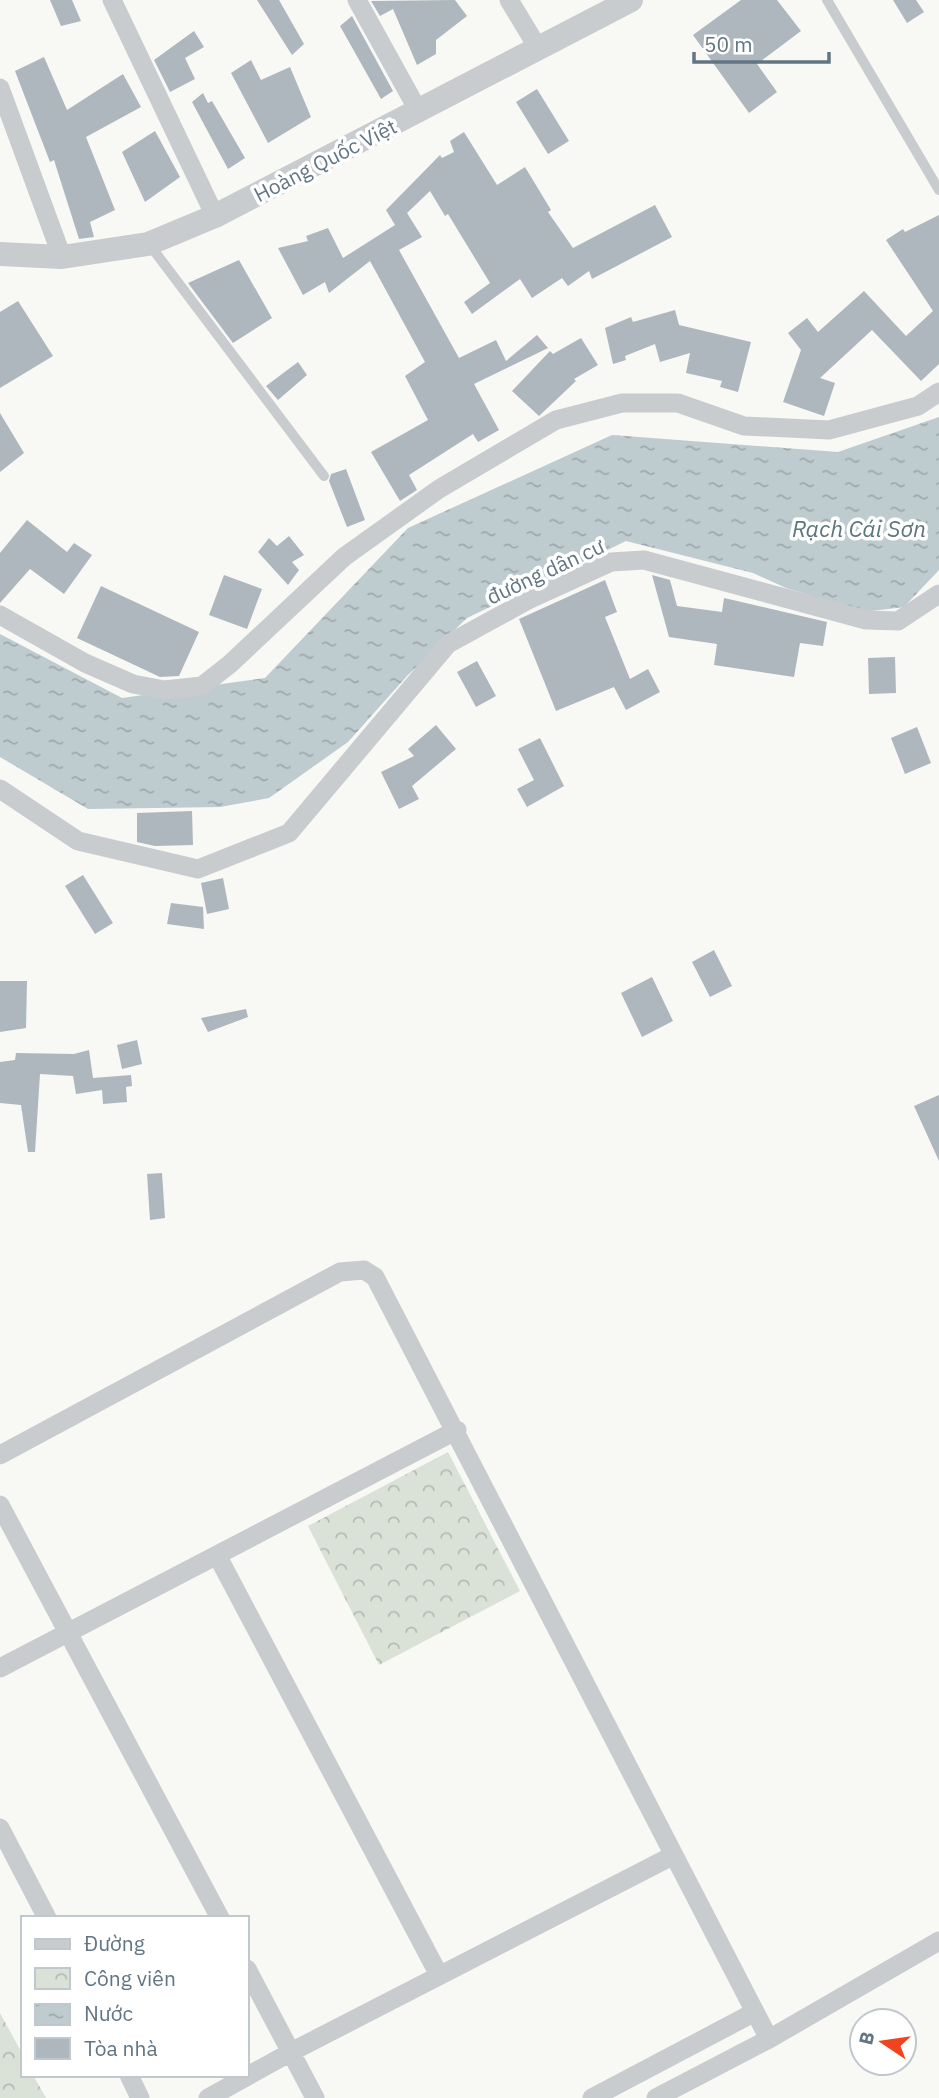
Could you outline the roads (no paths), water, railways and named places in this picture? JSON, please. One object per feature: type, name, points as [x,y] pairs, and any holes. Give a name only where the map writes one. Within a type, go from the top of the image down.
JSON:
[{"type":"street","points":[[113,0],[215,216]]},
{"type":"street","points":[[358,0],[419,112]]},
{"type":"street","points":[[509,0],[538,48]]},
{"type":"street","name":"Hoàng Quốc Việt","points":[[0,254],[62,257],[148,244],[215,216],[631,0]]},
{"type":"street","points":[[0,88],[62,257]]},
{"type":"street","points":[[0,615],[85,663],[133,684],[164,690],[202,686],[230,664],[344,557],[439,489],[556,420],[622,403],[678,404],[744,426],[829,430],[918,406],[939,392]]},
{"type":"street","name":"đường dân cư","points":[[0,789],[78,841],[198,869],[289,833],[448,644],[530,599],[611,562],[645,560],[866,620],[898,621],[939,594]]},
{"type":"street","points":[[0,1455],[340,1272],[364,1270],[375,1277],[457,1430],[769,2039]]},
{"type":"street","points":[[0,1668],[457,1430]]},
{"type":"street","points":[[0,1505],[218,1916]]},
{"type":"street","points":[[217,1555],[439,1975]]},
{"type":"street","points":[[0,1828],[46,1916]]},
{"type":"street","points":[[248,2076],[674,1855]]},
{"type":"street","points":[[664,2096],[939,1941]]},
{"type":"street","points":[[248,1971],[315,2098]]},
{"type":"street","points":[[592,2098],[755,2012]]},
{"type":"street","points":[[130,2077],[140,2098]]},
{"type":"street","points":[[208,2098],[246,2077]]},
{"type":"lane","points":[[827,0],[939,190]]},
{"type":"lane","points":[[148,244],[324,476]]},
{"type":"water","name":"Rạch Cái Sơn","points":[[939,417],[939,570],[904,607],[864,612],[786,588],[753,573],[626,541],[467,618],[407,676],[348,742],[269,798],[220,807],[88,809],[0,757],[0,634],[122,698],[265,678],[408,528],[612,435],[838,452]]}]
